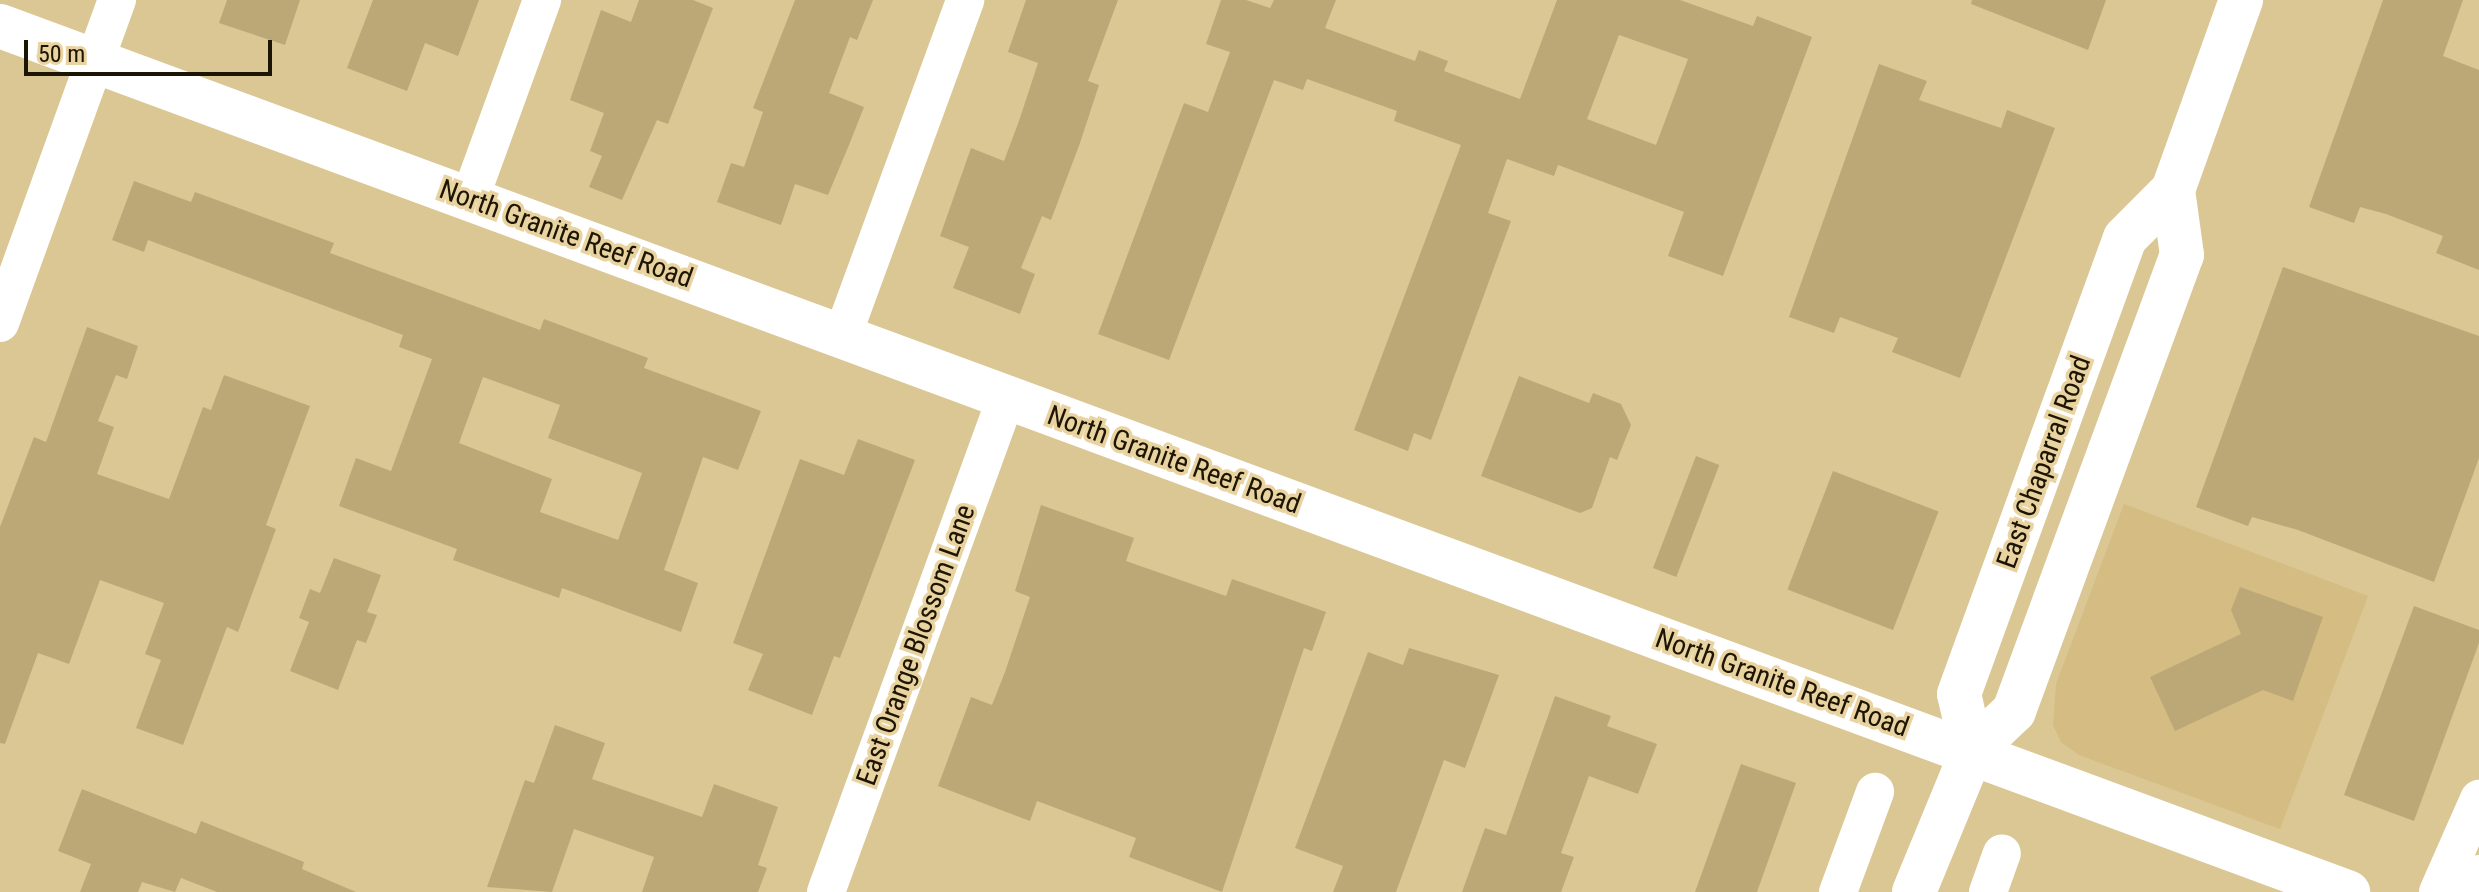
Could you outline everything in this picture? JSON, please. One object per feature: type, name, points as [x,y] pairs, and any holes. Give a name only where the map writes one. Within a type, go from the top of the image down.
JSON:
[{"type":"street","points":[[0,323],[117,0]]},
{"type":"street","points":[[470,198],[542,0]]},
{"type":"street","points":[[842,337],[965,0]]},
{"type":"street","name":"East Chaparral Road","points":[[1972,751],[1959,694],[2125,238],[2173,190],[2241,0]]},
{"type":"street","name":"North Granite Reef Road","points":[[0,26],[2348,892]]},
{"type":"street","name":"East Chaparral Road","points":[[1914,892],[1972,751],[2014,711],[2182,255],[2173,190]]},
{"type":"street","name":"East Orange Blossom Lane","points":[[826,892],[1006,398]]},
{"type":"street","points":[[1838,892],[1875,792]]},
{"type":"street","points":[[2438,892],[2479,799]]},
{"type":"street","points":[[1988,892],[2002,853]]},
{"type":"street","points":[[2473,892],[2479,874]]},
{"type":"shaded area","points":[[2124,504],[2368,596],[2280,829],[2079,755],[2061,742],[2053,725],[2056,684]]},
{"type":"building","points":[[227,0],[300,0],[285,45],[219,23]]},
{"type":"building","points":[[373,0],[479,0],[458,56],[425,43],[407,91],[347,68]]},
{"type":"building","points":[[639,0],[693,0],[713,8],[668,124],[657,120],[622,200],[589,187],[602,156],[590,151],[604,113],[570,100],[601,10],[631,22]]},
{"type":"building","points":[[795,0],[873,0],[857,40],[850,37],[829,93],[864,107],[849,145],[828,195],[795,184],[781,225],[717,202],[731,163],[744,167],[763,112],[753,108]]},
{"type":"building","points":[[1026,0],[1118,0],[1088,81],[1099,85],[1080,143],[1051,220],[1042,216],[1021,268],[1035,274],[1020,314],[953,288],[969,247],[940,236],[971,148],[1004,161],[1020,118],[1038,63],[1008,52]]},
{"type":"building","points":[[1221,0],[1246,0],[1270,8],[1274,0],[1336,0],[1325,28],[1415,61],[1419,50],[1448,61],[1444,71],[1520,99],[1557,0],[1680,0],[1753,26],[1757,16],[1812,37],[1723,276],[1668,256],[1684,212],[1558,165],[1554,176],[1507,159],[1488,213],[1511,221],[1431,440],[1414,433],[1408,451],[1354,430],[1461,145],[1394,121],[1397,111],[1307,79],[1303,90],[1274,80],[1169,360],[1098,334],[1184,103],[1208,112],[1230,52],[1206,44]],"holes":[[[1619,35],[1688,59],[1656,145],[1587,119]]]},
{"type":"building","points":[[1972,0],[2106,0],[2088,50],[1971,4]]},
{"type":"building","points":[[2383,0],[2463,0],[2443,56],[2479,70],[2479,270],[2436,253],[2443,236],[2386,214],[2360,207],[2354,223],[2309,207]]},
{"type":"building","points":[[1879,64],[1927,81],[1919,100],[2001,128],[2007,110],[2055,128],[1960,378],[1892,352],[1898,338],[1840,317],[1834,333],[1789,317]]},
{"type":"building","points":[[134,181],[191,202],[195,192],[334,243],[330,253],[540,330],[544,319],[648,358],[644,368],[761,411],[738,470],[703,457],[664,570],[698,583],[681,632],[562,588],[559,598],[453,560],[457,549],[339,506],[356,458],[391,471],[432,359],[399,347],[403,335],[148,240],[144,252],[112,240]],"holes":[[[483,377],[560,405],[548,438],[642,473],[618,540],[540,512],[552,479],[459,443]]]},
{"type":"building","points":[[2283,267],[2479,336],[2479,458],[2434,582],[2298,530],[2252,517],[2248,526],[2196,507]]},
{"type":"building","points":[[87,327],[138,346],[127,379],[116,375],[98,421],[114,427],[97,474],[169,499],[203,407],[211,410],[224,375],[310,406],[266,525],[276,529],[238,632],[227,627],[183,745],[136,728],[161,660],[145,654],[164,603],[100,580],[69,664],[38,653],[5,744],[0,743],[0,527],[34,437],[46,442]]},
{"type":"building","points":[[1519,376],[1589,403],[1593,393],[1621,404],[1631,425],[1617,460],[1610,457],[1592,508],[1580,513],[1481,476]]},
{"type":"building","points":[[858,439],[915,460],[840,658],[834,656],[812,715],[748,690],[763,654],[733,643],[800,459],[844,475]]},
{"type":"building","points":[[1696,456],[1719,465],[1676,577],[1653,568]]},
{"type":"building","points":[[1833,471],[1938,511],[1893,630],[1787,590]]},
{"type":"building","points":[[1041,505],[1134,538],[1126,561],[1226,596],[1232,579],[1326,612],[1312,651],[1304,648],[1222,892],[1129,857],[1136,838],[1037,801],[1030,821],[938,786],[971,697],[992,705],[1005,672],[1030,597],[1015,591]]},
{"type":"building","points":[[334,558],[381,575],[367,612],[377,615],[366,643],[357,640],[338,690],[290,671],[309,622],[299,618],[310,589],[320,593]]},
{"type":"building","points":[[2240,587],[2323,617],[2293,701],[2263,690],[2175,731],[2150,677],[2241,634],[2231,610]]},
{"type":"building","points":[[2414,606],[2479,630],[2479,643],[2414,821],[2344,795]]},
{"type":"building","points":[[1409,648],[1499,675],[1465,768],[1444,760],[1396,892],[1333,892],[1343,866],[1295,848],[1368,652],[1403,665]]},
{"type":"building","points":[[1555,696],[1611,716],[1607,726],[1657,744],[1638,794],[1589,776],[1561,853],[1574,857],[1561,892],[1462,892],[1485,828],[1506,835]]},
{"type":"building","points":[[555,725],[605,743],[592,779],[702,817],[714,784],[778,807],[758,865],[767,868],[758,892],[642,892],[654,857],[574,829],[552,892],[487,887],[525,780],[534,783]]},
{"type":"building","points":[[1741,764],[1796,783],[1757,892],[1695,892]]},
{"type":"building","points":[[82,789],[196,834],[201,821],[304,862],[302,869],[356,892],[217,892],[181,878],[175,892],[142,882],[138,892],[80,892],[91,864],[58,851]]}]
